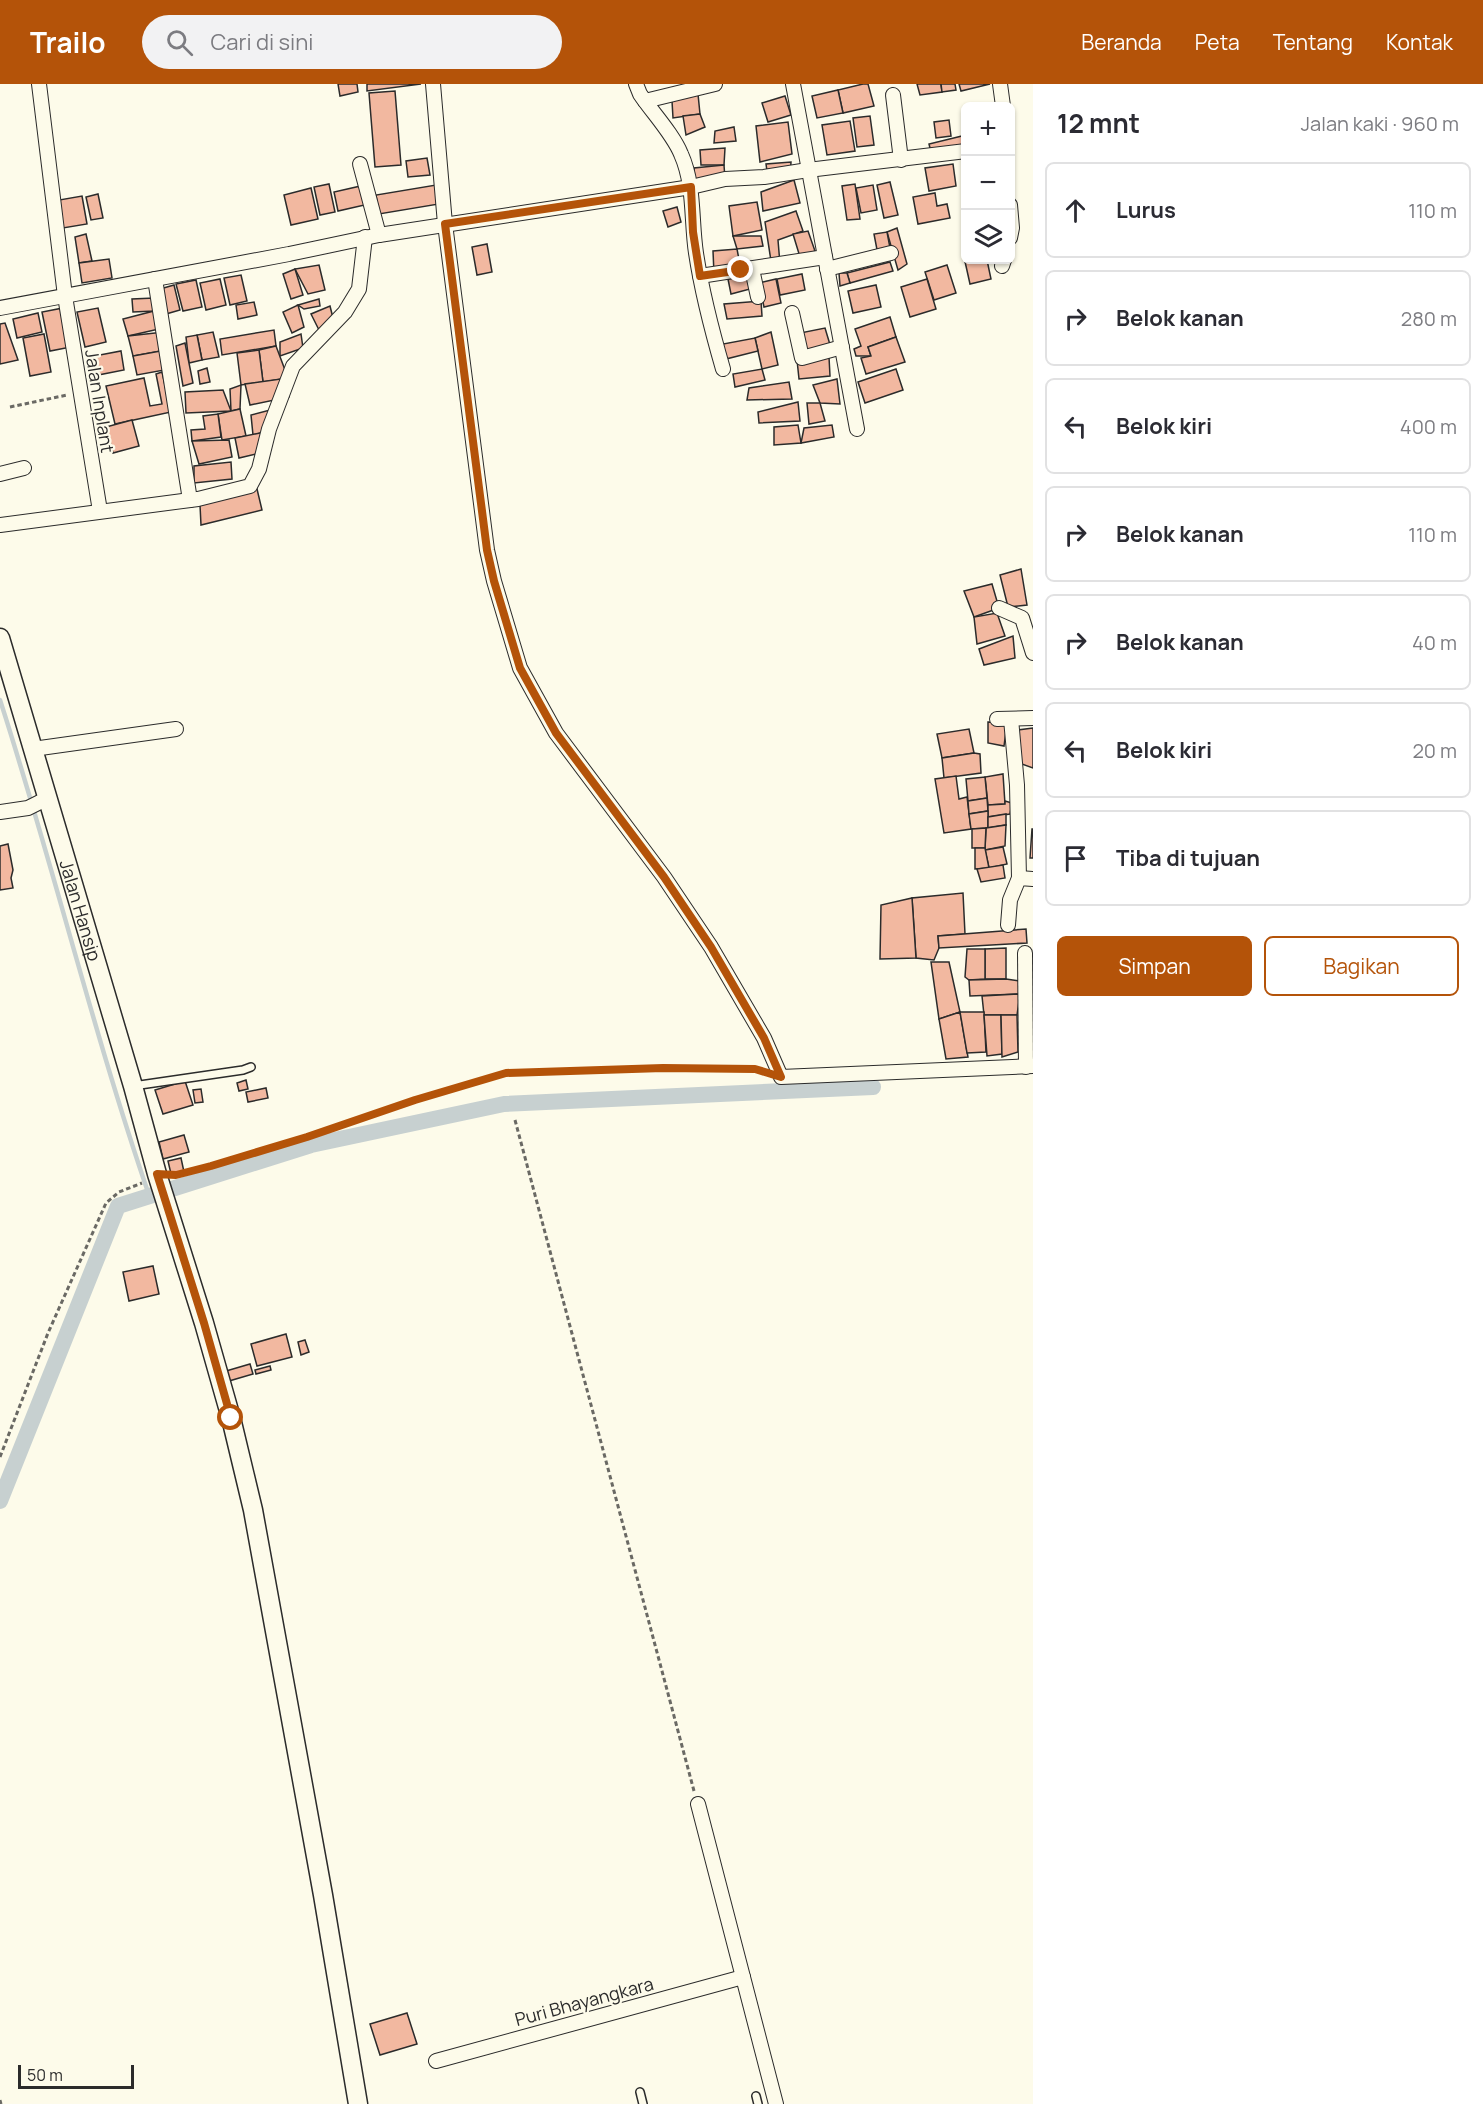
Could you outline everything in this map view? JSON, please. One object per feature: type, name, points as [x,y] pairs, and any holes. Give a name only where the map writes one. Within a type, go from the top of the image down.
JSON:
[{"type":"street","name":"Jalan Inplant","points":[[39,84],[65,296],[100,511]]},
{"type":"street","points":[[433,84],[445,224],[487,550],[520,668],[556,733],[664,877],[711,947],[788,1077],[1029,1067],[1025,954]]},
{"type":"street","points":[[636,84],[682,155],[691,187],[693,232],[700,276],[710,324],[723,369]]},
{"type":"street","points":[[645,101],[715,84]]},
{"type":"street","points":[[793,84],[857,429]]},
{"type":"street","points":[[1000,84],[1002,102]]},
{"type":"street","points":[[893,94],[901,160]]},
{"type":"street","points":[[0,308],[445,224],[691,187],[725,179],[764,177],[961,153]]},
{"type":"street","points":[[0,525],[190,500],[244,488],[253,483],[269,429],[293,366],[345,312],[359,289],[372,236],[360,164]]},
{"type":"street","points":[[700,276],[826,263],[891,253]]},
{"type":"street","points":[[752,269],[758,297]]},
{"type":"street","points":[[155,279],[190,500]]},
{"type":"street","points":[[792,313],[802,358],[842,348]]},
{"type":"street","points":[[0,474],[24,468]]},
{"type":"street","points":[[999,608],[1022,618],[1033,653]]},
{"type":"street","name":"Jalan Hansip","points":[[0,638],[33,749],[38,802],[133,1086],[158,1178],[231,1418],[253,1510],[323,1895],[358,2104]]},
{"type":"street","points":[[1008,925],[1010,900],[1026,878],[1017,785],[1004,719],[1033,718]]},
{"type":"street","points":[[33,749],[176,729]]},
{"type":"street","points":[[0,812],[38,802]]},
{"type":"street","points":[[698,1804],[776,2104]]},
{"type":"street","name":"Puri Bhayangkara","points":[[436,2061],[743,1977]]},
{"type":"lane","points":[[133,1086],[251,1067]]},
{"type":"lane","points":[[640,2092],[643,2104]]},
{"type":"path","points":[[10,407],[80,392]]},
{"type":"path","points":[[158,1178],[221,1163],[506,1073],[651,1068],[755,1069],[788,1077]]},
{"type":"path","points":[[515,1120],[698,1804]]},
{"type":"path","points":[[0,1457],[48,1333],[106,1203],[119,1192],[135,1186]]},
{"type":"building","points":[[338,84],[357,84],[358,92],[340,96]]},
{"type":"building","points":[[367,84],[421,84],[367,91]]},
{"type":"building","points":[[868,84],[874,106],[843,113],[838,90]]},
{"type":"building","points":[[917,84],[941,84],[942,92],[920,95]]},
{"type":"building","points":[[941,84],[955,84],[956,90],[942,92]]},
{"type":"building","points":[[959,84],[990,84],[961,91]]},
{"type":"building","points":[[838,90],[843,113],[817,118],[812,96]]},
{"type":"building","points":[[395,91],[401,165],[375,167],[369,93]]},
{"type":"building","points":[[698,94],[700,114],[673,118],[672,101]]},
{"type":"building","points":[[785,96],[791,115],[768,122],[762,103]]},
{"type":"building","points":[[700,114],[705,127],[686,135],[683,116]]},
{"type":"building","points":[[870,116],[874,145],[857,147],[853,118]]},
{"type":"building","points":[[949,120],[951,136],[936,138],[934,122]]},
{"type":"building","points":[[850,121],[855,151],[827,155],[822,125]]},
{"type":"building","points":[[788,122],[792,154],[760,162],[756,126]]},
{"type":"building","points":[[734,127],[736,141],[714,143],[715,131]]},
{"type":"building","points":[[961,136],[961,149],[932,156],[929,144]]},
{"type":"building","points":[[725,148],[724,165],[701,165],[700,150]]},
{"type":"building","points":[[427,158],[430,175],[408,177],[406,161]]},
{"type":"building","points":[[791,162],[790,179],[768,178],[766,164]]},
{"type":"building","points":[[953,164],[956,186],[929,191],[925,168]]},
{"type":"building","points":[[724,165],[725,179],[695,181],[694,168]]},
{"type":"building","points":[[794,180],[800,203],[763,211],[761,192]]},
{"type":"building","points":[[890,182],[898,215],[884,218],[877,185]]},
{"type":"building","points":[[329,184],[335,212],[320,215],[314,187]]},
{"type":"building","points":[[855,184],[860,219],[847,220],[842,186]]},
{"type":"building","points":[[365,185],[369,204],[338,211],[334,192]]},
{"type":"building","points":[[436,185],[439,204],[379,214],[376,195]]},
{"type":"building","points":[[873,185],[877,210],[861,213],[856,188]]},
{"type":"building","points":[[311,188],[318,219],[291,225],[284,195]]},
{"type":"building","points":[[935,193],[937,206],[947,204],[950,218],[918,224],[913,197]]},
{"type":"building","points":[[98,194],[103,218],[91,220],[86,197]]},
{"type":"building","points":[[82,196],[87,224],[63,228],[59,200]]},
{"type":"building","points":[[757,202],[762,230],[733,236],[729,206]]},
{"type":"building","points":[[677,207],[681,222],[668,227],[663,211]]},
{"type":"building","points":[[796,211],[803,231],[778,240],[780,264],[771,261],[765,222]]},
{"type":"building","points":[[897,228],[907,264],[898,270],[887,232]]},
{"type":"building","points":[[808,231],[815,251],[800,257],[793,234]]},
{"type":"building","points":[[887,232],[891,253],[878,255],[874,234]]},
{"type":"building","points":[[86,234],[92,261],[79,263],[75,237]]},
{"type":"building","points":[[733,236],[761,236],[763,246],[737,249]]},
{"type":"building","points":[[487,244],[492,272],[477,275],[472,247]]},
{"type":"building","points":[[737,249],[741,270],[714,274],[713,251]]},
{"type":"building","points":[[109,259],[112,278],[82,283],[79,263]]},
{"type":"building","points":[[890,262],[893,271],[850,283],[847,273]]},
{"type":"building","points":[[966,264],[988,264],[991,279],[970,284]]},
{"type":"building","points":[[319,265],[325,290],[308,294],[295,269]]},
{"type":"building","points":[[947,265],[956,293],[934,300],[925,272]]},
{"type":"building","points":[[295,269],[303,295],[291,299],[283,274]]},
{"type":"building","points":[[839,273],[847,273],[850,283],[840,286]]},
{"type":"building","points":[[802,274],[805,290],[780,295],[777,279]]},
{"type":"building","points":[[241,275],[247,301],[230,305],[224,278]]},
{"type":"building","points":[[748,275],[750,289],[731,294],[728,279]]},
{"type":"building","points":[[220,279],[226,305],[206,310],[200,283]]},
{"type":"building","points":[[776,279],[781,303],[764,307],[759,283]]},
{"type":"building","points":[[927,279],[936,309],[910,317],[901,287]]},
{"type":"building","points":[[196,280],[202,307],[183,311],[176,284]]},
{"type":"building","points":[[174,285],[180,310],[166,314],[160,289]]},
{"type":"building","points":[[876,285],[881,307],[853,313],[848,291]]},
{"type":"building","points":[[154,298],[154,311],[133,312],[132,299]]},
{"type":"building","points":[[319,299],[320,306],[304,309],[298,305]]},
{"type":"building","points":[[761,301],[762,316],[727,319],[724,304]]},
{"type":"building","points":[[254,302],[257,315],[238,319],[236,305]]},
{"type":"building","points":[[298,305],[304,327],[292,333],[283,312]]},
{"type":"building","points":[[330,306],[333,318],[322,336],[311,314]]},
{"type":"building","points":[[63,308],[71,347],[50,351],[42,312]]},
{"type":"building","points":[[98,308],[106,342],[85,347],[77,312]]},
{"type":"building","points":[[154,311],[159,329],[128,336],[123,319]]},
{"type":"building","points":[[38,313],[42,332],[17,338],[13,319]]},
{"type":"building","points":[[890,317],[896,337],[868,347],[871,356],[856,356],[854,349],[861,346],[855,329]]},
{"type":"building","points":[[5,323],[18,360],[0,364],[0,324]]},
{"type":"building","points":[[825,328],[831,348],[801,357],[800,333]]},
{"type":"building","points":[[274,330],[276,346],[222,355],[220,339]]},
{"type":"building","points":[[164,332],[166,350],[133,356],[128,336]]},
{"type":"building","points":[[213,332],[219,357],[202,360],[197,335]]},
{"type":"building","points":[[771,332],[778,365],[762,369],[755,338]]},
{"type":"building","points":[[44,334],[51,372],[30,376],[23,338]]},
{"type":"building","points":[[301,334],[303,348],[280,356],[280,342]]},
{"type":"building","points":[[197,335],[202,360],[189,363],[186,337]]},
{"type":"building","points":[[896,337],[905,362],[866,374],[861,358],[871,356],[868,347]]},
{"type":"building","points":[[755,338],[758,351],[726,359],[723,344]]},
{"type":"building","points":[[185,343],[193,383],[183,386],[176,346]]},
{"type":"building","points":[[276,346],[288,378],[263,382],[259,350]]},
{"type":"building","points":[[166,350],[170,369],[137,375],[133,356]]},
{"type":"building","points":[[259,350],[263,382],[241,385],[237,353]]},
{"type":"building","points":[[121,351],[124,370],[93,376],[89,357]]},
{"type":"building","points":[[829,357],[830,376],[799,379],[797,360]]},
{"type":"building","points":[[207,368],[210,382],[200,384],[198,371]]},
{"type":"building","points":[[762,369],[765,380],[735,387],[733,374]]},
{"type":"building","points":[[896,369],[903,390],[865,403],[858,382]]},
{"type":"building","points":[[162,372],[171,412],[115,424],[106,386],[144,378],[150,406],[162,404],[156,374]]},
{"type":"building","points":[[288,378],[289,397],[250,405],[245,384]]},
{"type":"building","points":[[837,379],[840,404],[820,403],[813,385]]},
{"type":"building","points":[[789,382],[792,399],[747,400],[749,388]]},
{"type":"building","points":[[241,385],[240,409],[231,411],[230,389]]},
{"type":"building","points":[[223,390],[231,411],[186,413],[185,392]]},
{"type":"building","points":[[798,402],[800,421],[759,423],[758,412]]},
{"type":"building","points":[[807,403],[820,403],[825,421],[809,424]]},
{"type":"building","points":[[240,409],[246,436],[222,440],[218,414]]},
{"type":"building","points":[[270,410],[265,432],[253,435],[251,415]]},
{"type":"building","points":[[218,414],[221,437],[192,441],[191,430],[205,429],[203,416]]},
{"type":"building","points":[[132,420],[139,446],[113,453],[106,427]]},
{"type":"building","points":[[798,425],[801,443],[774,445],[774,427]]},
{"type":"building","points":[[832,425],[834,437],[801,443],[804,428]]},
{"type":"building","points":[[265,432],[269,451],[239,458],[235,438]]},
{"type":"building","points":[[229,440],[232,457],[199,464],[192,441]]},
{"type":"building","points":[[231,462],[232,479],[194,483],[194,466]]},
{"type":"building","points":[[257,489],[262,510],[201,525],[200,505]]},
{"type":"building","points":[[1021,569],[1027,605],[1008,607],[1000,575]]},
{"type":"building","points":[[992,584],[999,608],[974,617],[964,591]]},
{"type":"building","points":[[997,613],[1005,636],[977,644],[974,617]]},
{"type":"building","points":[[1013,636],[1015,658],[984,665],[979,649]]},
{"type":"building","points":[[988,722],[1007,723],[1004,746],[988,743]]},
{"type":"building","points":[[1033,728],[1033,768],[1019,763],[1018,730]]},
{"type":"building","points":[[969,729],[974,753],[942,758],[937,734]]},
{"type":"building","points":[[980,754],[981,773],[944,778],[942,758]]},
{"type":"building","points":[[1003,774],[1005,804],[988,805],[985,777]]},
{"type":"building","points":[[956,776],[959,799],[967,797],[971,829],[944,833],[935,779]]},
{"type":"building","points":[[985,777],[987,798],[968,801],[966,779]]},
{"type":"building","points":[[987,798],[988,811],[969,814],[968,801]]},
{"type":"building","points":[[1005,801],[1012,803],[1010,814],[988,817],[988,805],[1005,804]]},
{"type":"building","points":[[988,811],[988,828],[971,829],[969,814]]},
{"type":"building","points":[[1006,814],[1006,825],[988,828],[988,817]]},
{"type":"building","points":[[1006,825],[1005,846],[985,850],[986,828]]},
{"type":"building","points":[[986,828],[985,848],[972,848],[972,829]]},
{"type":"building","points":[[1032,829],[1033,858],[1030,858]]},
{"type":"building","points":[[8,844],[13,870],[11,878],[13,888],[0,890],[0,846]]},
{"type":"building","points":[[1003,847],[1007,864],[989,868],[985,850]]},
{"type":"building","points":[[975,848],[985,848],[989,868],[975,869]]},
{"type":"building","points":[[1003,865],[1005,878],[981,882],[977,869]]},
{"type":"building","points":[[963,893],[965,934],[938,936],[939,948],[934,960],[916,958],[912,898]]},
{"type":"building","points":[[912,898],[916,958],[880,959],[881,905]]},
{"type":"building","points":[[1026,929],[1027,943],[939,948],[938,936]]},
{"type":"building","points":[[1006,948],[1006,979],[985,979],[985,949]]},
{"type":"building","points":[[967,949],[985,949],[985,979],[969,980],[965,977]]},
{"type":"building","points":[[931,962],[949,962],[960,1012],[939,1019]]},
{"type":"building","points":[[969,980],[1020,981],[1020,994],[970,996]]},
{"type":"building","points":[[1020,994],[1017,1015],[984,1015],[982,996]]},
{"type":"building","points":[[960,1012],[968,1057],[946,1059],[939,1019]]},
{"type":"building","points":[[960,1012],[984,1012],[986,1052],[967,1053]]},
{"type":"building","points":[[984,1015],[1001,1015],[1002,1054],[987,1056]]},
{"type":"building","points":[[1001,1015],[1017,1015],[1018,1052],[1002,1057]]},
{"type":"building","points":[[246,1080],[248,1089],[239,1091],[237,1083]]},
{"type":"building","points":[[185,1081],[193,1105],[163,1114],[155,1090]]},
{"type":"building","points":[[266,1088],[268,1098],[248,1102],[246,1092]]},
{"type":"building","points":[[201,1089],[203,1102],[195,1103],[193,1090]]},
{"type":"building","points":[[184,1135],[189,1152],[163,1159],[159,1142]]},
{"type":"building","points":[[181,1158],[184,1172],[171,1174],[168,1161]]},
{"type":"building","points":[[153,1266],[159,1294],[129,1301],[123,1272]]},
{"type":"building","points":[[286,1334],[292,1357],[257,1366],[251,1344]]},
{"type":"building","points":[[305,1340],[309,1352],[301,1355],[298,1342]]},
{"type":"building","points":[[250,1364],[253,1374],[229,1381],[226,1371]]},
{"type":"building","points":[[270,1366],[271,1370],[256,1374],[255,1370]]},
{"type":"building","points":[[407,2013],[417,2044],[380,2055],[370,2024]]},
{"type":"waterway","points":[[0,700],[110,1072],[149,1195]]},
{"type":"waterway","points":[[0,1501],[118,1206],[311,1145],[504,1104],[873,1087]]},
{"type":"route","points":[[231,1418],[157,1174],[176,1175],[211,1166],[506,1073],[663,1068],[755,1069],[781,1077],[764,1038],[711,947],[664,877],[556,733],[520,668],[487,550],[445,224],[691,187],[693,232],[700,276],[741,270]]}]
